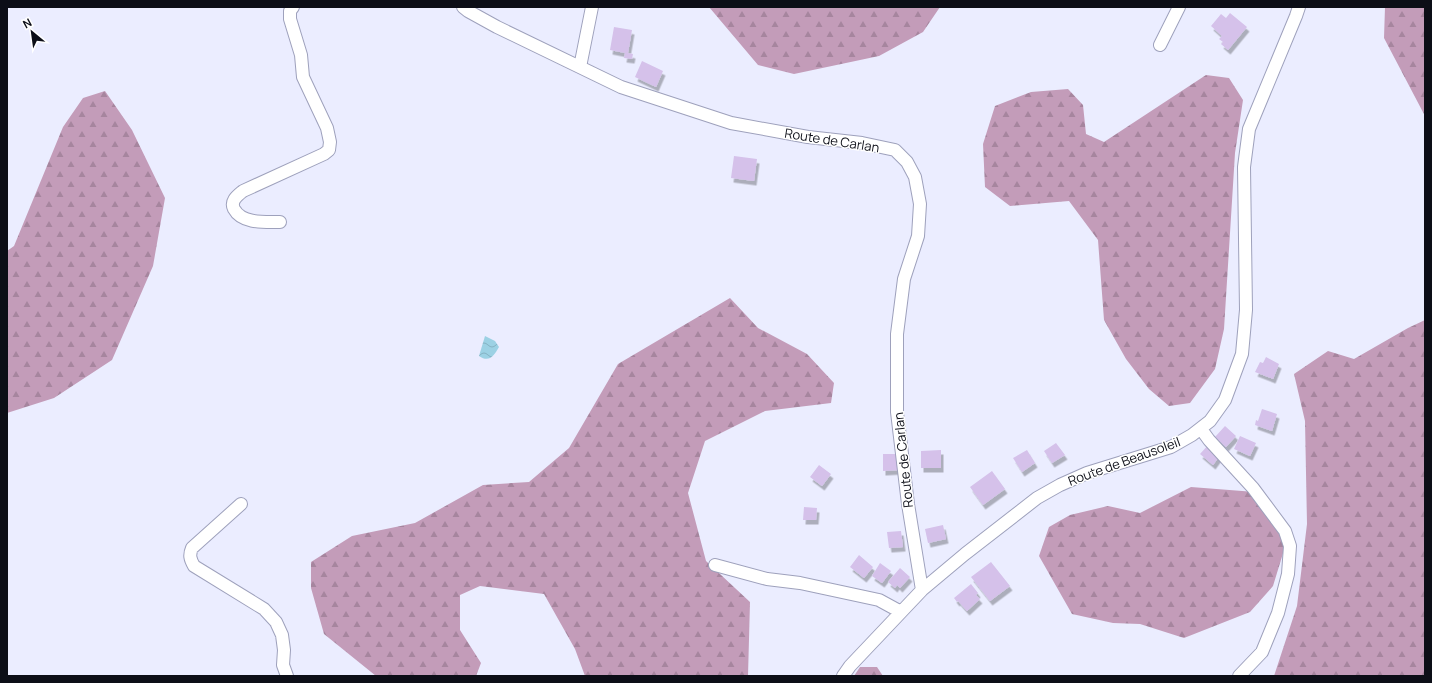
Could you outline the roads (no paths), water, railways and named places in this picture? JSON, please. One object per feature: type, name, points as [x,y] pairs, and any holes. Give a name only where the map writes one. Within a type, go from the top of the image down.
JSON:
[{"type":"street","points":[[280,222],[245,219],[237,214],[233,206],[234,198],[243,191],[324,154],[329,150],[330,142],[326,128],[303,77],[301,55],[290,19],[290,11],[293,7]]},
{"type":"street","name":"Route de Carlan","points":[[463,7],[497,27],[621,87],[731,123],[808,137],[862,143],[895,150],[907,162],[915,177],[920,204],[918,236],[904,279],[897,334],[897,412],[908,504],[922,590]]},
{"type":"street","points":[[580,67],[592,7]]},
{"type":"street","points":[[1160,45],[1179,7]]},
{"type":"street","name":"Route de Beausoleil","points":[[843,676],[850,666],[922,590],[965,554],[1037,498],[1060,485],[1087,473],[1171,447],[1192,435],[1210,421],[1225,400],[1242,354],[1246,310],[1244,167],[1249,129],[1299,7]]},
{"type":"street","points":[[1201,428],[1209,440],[1253,488],[1285,531],[1290,546],[1288,574],[1278,613],[1262,652],[1239,676]]},
{"type":"street","points":[[241,504],[192,548],[190,553],[191,560],[194,566],[264,609],[276,622],[282,635],[284,650],[283,665],[287,676]]},
{"type":"street","points":[[715,565],[767,579],[800,583],[879,600],[901,612]]},
{"type":"water","points":[[485,336],[495,341],[499,347],[493,356],[488,359],[479,356]]}]
